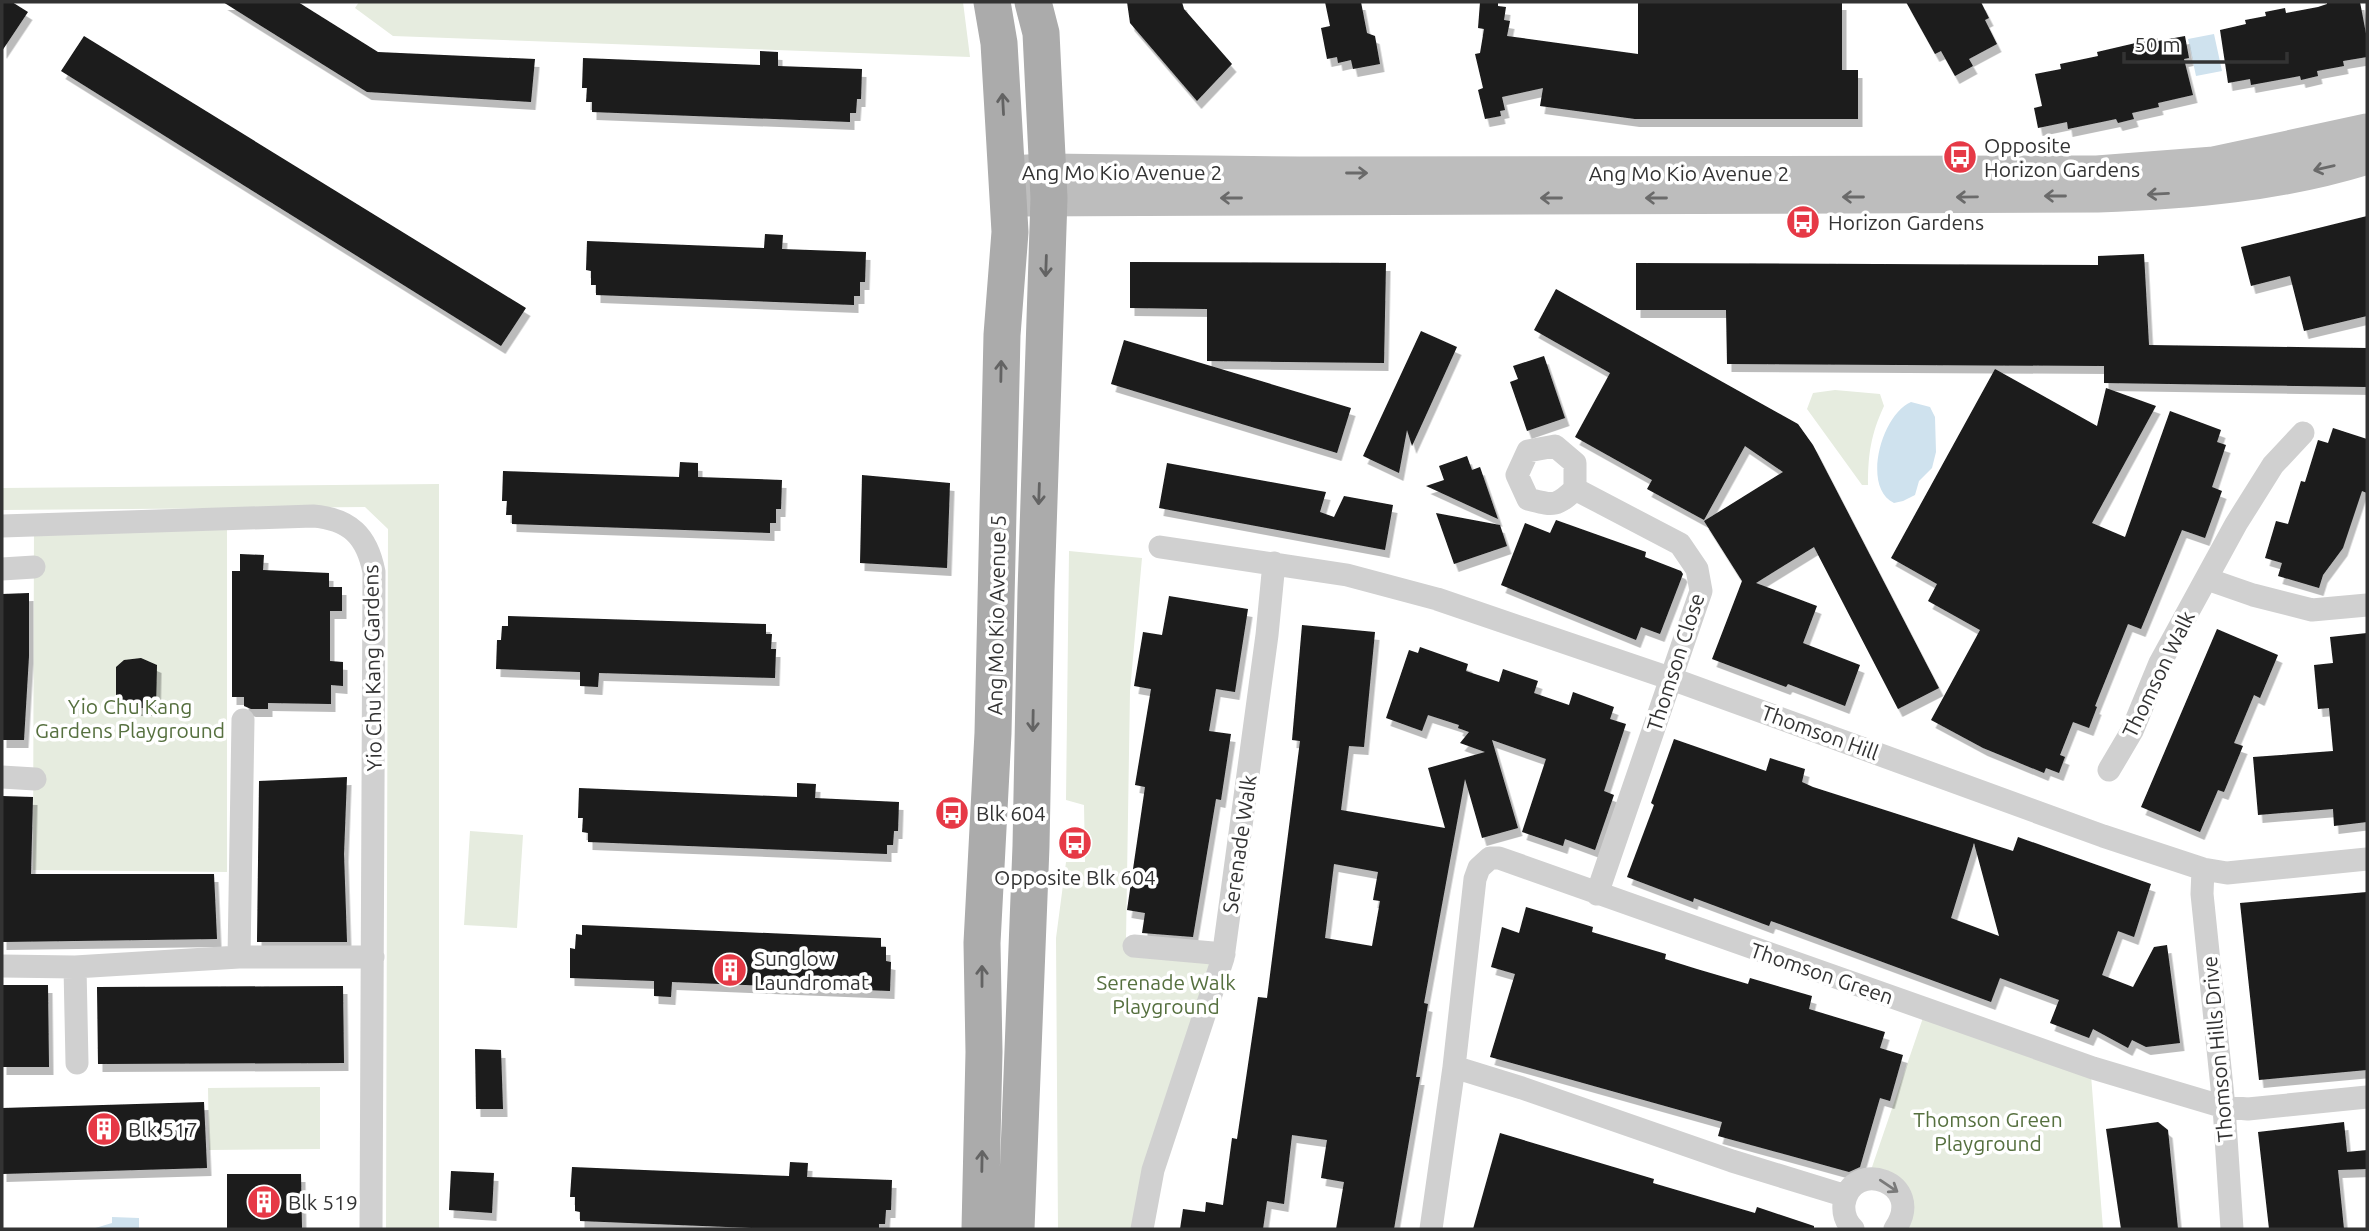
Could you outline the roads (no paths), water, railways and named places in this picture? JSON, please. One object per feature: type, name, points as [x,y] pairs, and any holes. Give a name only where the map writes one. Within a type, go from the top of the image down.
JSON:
[{"type":"main road","name":"Ang Mo Kio Avenue 5","points":[[980,1229],[984,1052],[982,943],[993,720],[1002,335],[1010,232],[999,43],[992,2]]},
{"type":"main road","name":"Ang Mo Kio Avenue 5","points":[[1016,1229],[1031,846],[1049,184],[1041,33],[1033,2]]},
{"type":"main road","name":"Ang Mo Kio Avenue 2","points":[[1007,186],[1440,185],[2135,171],[2214,163],[2367,130]]},
{"type":"main road","name":"Ang Mo Kio Avenue 2","points":[[1440,185],[1705,198],[2160,194],[2217,189],[2367,158]]},
{"type":"street","name":"Thomson Walk","points":[[2109,770],[2132,731],[2160,663],[2236,524],[2273,466],[2303,433]]},
{"type":"street","name":"Thomson Close","points":[[1575,489],[1680,544],[1697,569],[1701,591],[1597,894]]},
{"type":"street","name":"Yio Chu Kang Gardens","points":[[2,526],[313,516],[352,528],[368,548],[374,572],[371,1229]]},
{"type":"street","points":[[1160,547],[1274,563]]},
{"type":"street","name":"Thomson Hill","points":[[1274,563],[1347,575],[1437,599],[1672,679],[2103,836],[2203,869],[2227,873],[2367,859]]},
{"type":"street","name":"Serenade Walk","points":[[1142,1229],[1153,1170],[1224,954],[1274,563]]},
{"type":"street","points":[[2,569],[34,567]]},
{"type":"street","points":[[2207,579],[2253,596],[2312,610],[2367,605]]},
{"type":"street","points":[[239,957],[243,720]]},
{"type":"street","points":[[2,777],[35,779]]},
{"type":"street","name":"Thomson Green","points":[[1431,1229],[1454,1067],[1475,879],[1483,862],[1490,858],[1499,858],[2093,1068],[2224,1107],[2248,1109],[2367,1097]]},
{"type":"street","name":"Thomson Hills Drive","points":[[2203,869],[2202,894],[2224,1107],[2232,1229]]},
{"type":"street","points":[[1134,946],[1224,954]]},
{"type":"street","points":[[2,967],[75,967],[239,957],[373,957]]},
{"type":"street","points":[[75,967],[77,1063]]},
{"type":"street","points":[[1454,1067],[1732,1161],[1846,1196]]},
{"type":"street","points":[[1853,1229],[1844,1216],[1846,1196],[1859,1181],[1881,1179],[1898,1191],[1903,1209],[1895,1229]]},
{"type":"water","points":[[2214,34],[2222,71],[2196,76],[2188,39]]},
{"type":"water","points":[[1911,402],[1930,407],[1935,417],[1936,452],[1932,468],[1919,481],[1915,495],[1894,503],[1884,495],[1879,482],[1879,451],[1891,421]]},
{"type":"water","points":[[112,1217],[139,1218],[139,1229],[92,1229],[112,1223]]},
{"type":"place","name":"Opposite Horizon Gardens","points":[[1960,157]]},
{"type":"place","name":"Horizon Gardens","points":[[1803,222]]},
{"type":"place","name":"Blk 604","points":[[952,813]]},
{"type":"place","name":"Opposite Blk 604","points":[[1075,843]]},
{"type":"place","name":"Sunglow Laundromat","points":[[730,970]]},
{"type":"place","name":"Blk 517","points":[[104,1129]]},
{"type":"place","name":"Blk 519","points":[[264,1202]]},
{"type":"park label","name":"Yio Chu Kang Gardens Playground","points":[[130,718]]},
{"type":"park label","name":"Serenade Walk Playground","points":[[1166,994]]},
{"type":"park label","name":"Thomson Green Playground","points":[[1988,1131]]}]
